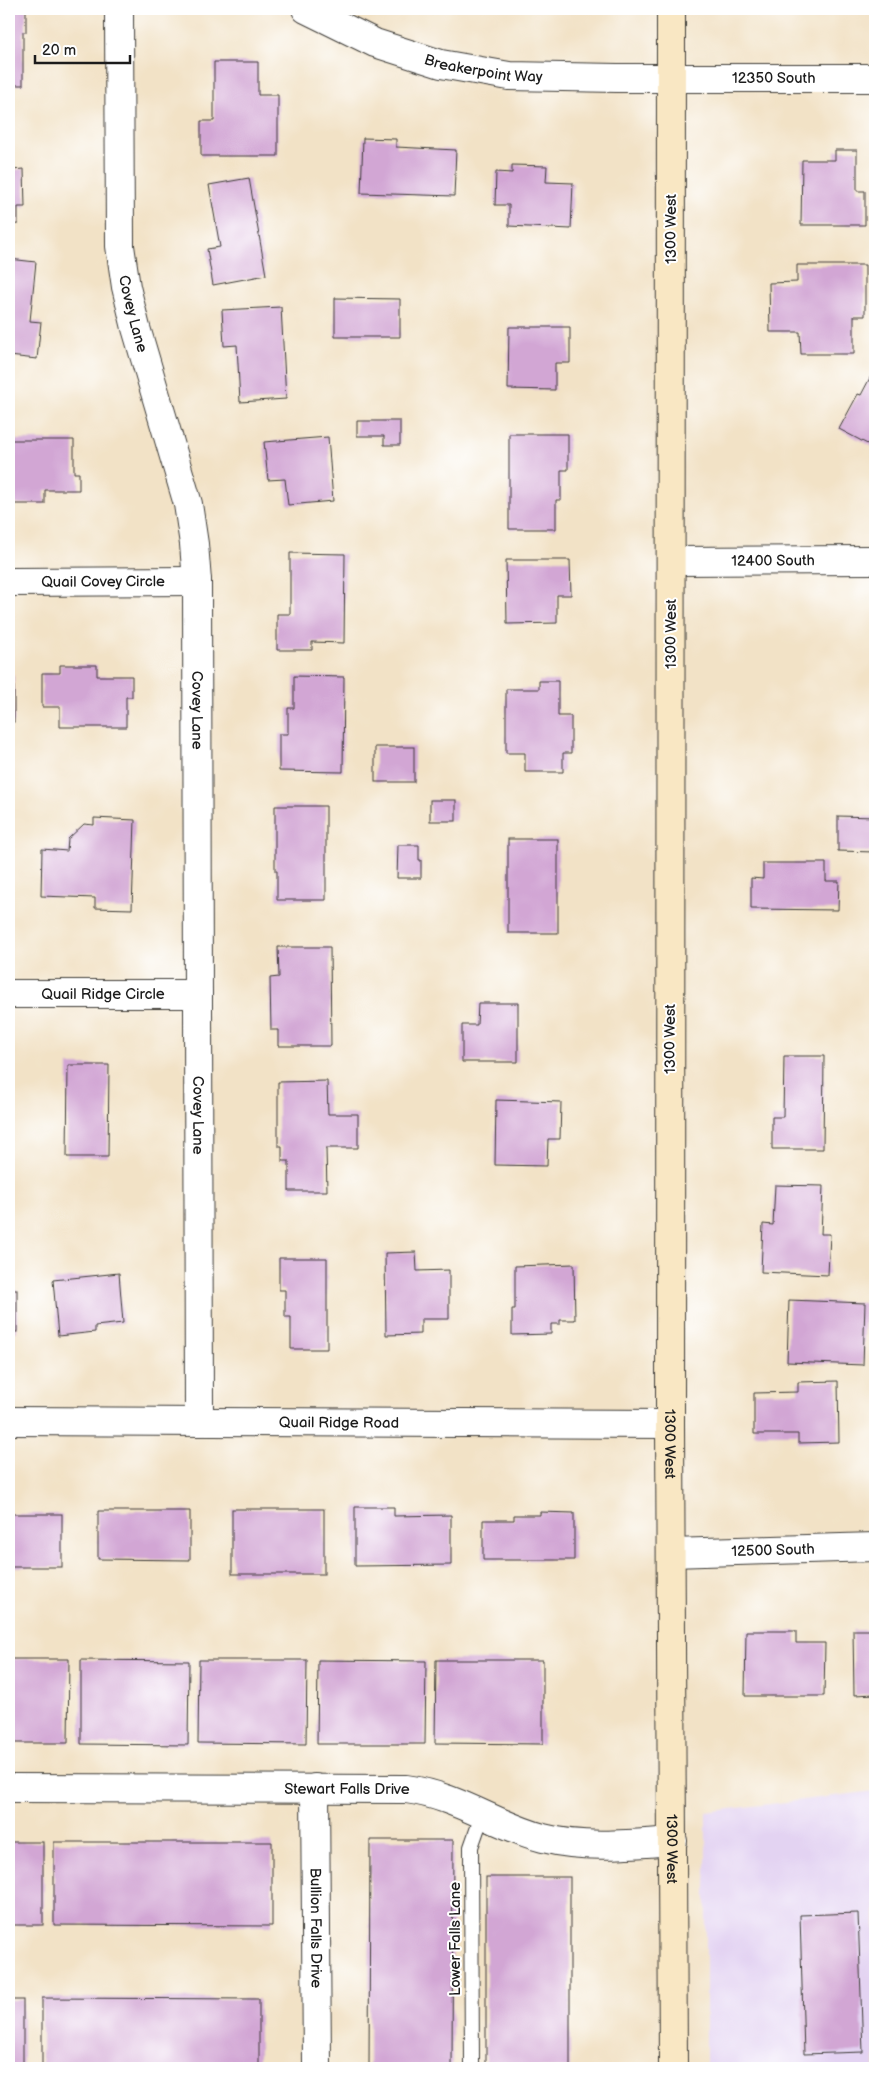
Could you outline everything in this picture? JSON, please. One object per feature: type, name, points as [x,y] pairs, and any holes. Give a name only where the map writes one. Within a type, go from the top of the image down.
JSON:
[{"type":"street","name":"Covey Lane","points":[[118,9],[118,204],[121,254],[126,288],[136,328],[188,504],[197,581],[199,1422]]},
{"type":"street","name":"Breakerpoint Way","points":[[306,9],[375,43],[440,64],[509,76],[671,78]]},
{"type":"street","name":"1300 West","points":[[671,9],[670,1553],[673,2068]]},
{"type":"street","name":"12350 South","points":[[671,78],[875,78]]},
{"type":"street","name":"12400 South","points":[[671,561],[875,560]]},
{"type":"street","name":"Quail Covey Circle","points":[[9,582],[197,581]]},
{"type":"street","name":"Quail Ridge Circle","points":[[9,994],[198,994]]},
{"type":"street","name":"Quail Ridge Road","points":[[9,1421],[670,1424]]},
{"type":"street","name":"12500 South","points":[[670,1553],[875,1547]]},
{"type":"street","name":"Stewart Falls Drive","points":[[9,1788],[386,1788],[426,1791],[483,1813],[522,1831],[561,1842],[604,1845],[673,1841]]},
{"type":"street","name":"Bullion Falls Drive","points":[[315,1788],[317,2068]]},
{"type":"lane","name":"Lower Falls Lane","points":[[472,2068],[471,1847],[483,1813]]},
{"type":"shaded area","points":[[875,1791],[875,2068],[706,2068],[706,1812]]},
{"type":"building","points":[[9,9],[26,9],[26,32],[23,32],[23,85],[9,85]]},
{"type":"building","points":[[214,62],[258,62],[258,95],[278,95],[278,156],[201,156],[201,121],[214,121]]},
{"type":"building","points":[[363,138],[396,139],[396,147],[456,150],[454,196],[361,193]]},
{"type":"building","points":[[9,144],[11,144],[11,170],[24,169],[25,207],[18,207],[18,224],[9,225]]},
{"type":"building","points":[[835,150],[857,150],[857,191],[865,191],[865,225],[801,225],[802,160],[835,160]]},
{"type":"building","points":[[512,165],[547,166],[546,182],[573,183],[571,229],[509,226],[509,205],[495,205],[496,172],[512,173]]},
{"type":"building","points":[[249,178],[266,275],[213,285],[207,249],[220,247],[209,185]]},
{"type":"building","points":[[9,259],[36,262],[30,321],[41,322],[37,359],[9,356]]},
{"type":"building","points":[[797,265],[865,265],[865,316],[854,316],[854,354],[801,354],[800,332],[770,332],[769,283],[797,282]]},
{"type":"building","points":[[335,298],[400,299],[400,337],[335,337]]},
{"type":"building","points":[[281,307],[286,399],[240,402],[237,345],[224,346],[222,310]]},
{"type":"building","points":[[509,327],[570,327],[570,363],[555,363],[555,390],[508,389]]},
{"type":"building","points":[[871,376],[875,378],[875,448],[839,429],[858,394],[861,395]]},
{"type":"building","points":[[357,421],[400,421],[400,445],[384,445],[384,436],[357,436]]},
{"type":"building","points":[[509,434],[568,434],[568,470],[561,470],[561,500],[556,500],[556,529],[509,529]]},
{"type":"building","points":[[328,437],[333,501],[288,505],[285,479],[268,480],[264,442]]},
{"type":"building","points":[[9,440],[74,440],[74,473],[79,473],[79,490],[45,490],[45,504],[9,504]]},
{"type":"building","points":[[290,553],[345,554],[344,643],[312,642],[312,650],[277,650],[277,614],[290,614]]},
{"type":"building","points":[[506,560],[570,560],[571,595],[557,595],[557,623],[507,624]]},
{"type":"building","points":[[60,665],[97,665],[97,676],[132,676],[132,697],[126,697],[126,727],[60,727],[60,707],[42,707],[42,673],[60,673]]},
{"type":"building","points":[[9,675],[14,675],[14,722],[9,722]]},
{"type":"building","points":[[294,676],[344,677],[343,772],[279,771],[279,734],[288,734],[288,708],[294,708]]},
{"type":"building","points":[[539,681],[558,681],[558,716],[571,716],[571,753],[563,753],[563,772],[525,772],[525,753],[506,753],[506,689],[539,689]]},
{"type":"building","points":[[375,747],[414,747],[414,782],[375,782]]},
{"type":"building","points":[[430,800],[456,800],[456,821],[430,821]]},
{"type":"building","points":[[275,806],[326,806],[326,900],[277,900]]},
{"type":"building","points":[[838,816],[875,817],[875,852],[838,851]]},
{"type":"building","points":[[94,818],[135,820],[132,909],[95,908],[95,898],[41,896],[42,849],[67,851],[68,839],[84,824],[94,825]]},
{"type":"building","points":[[508,839],[558,839],[558,933],[508,933]]},
{"type":"building","points":[[398,845],[419,845],[421,878],[397,878]]},
{"type":"building","points":[[9,855],[11,855],[12,902],[9,902]]},
{"type":"building","points":[[763,863],[826,863],[826,881],[839,881],[838,910],[751,909],[751,878],[763,879]]},
{"type":"building","points":[[278,947],[330,947],[331,1046],[278,1046],[278,1030],[271,1030],[270,978],[279,977]]},
{"type":"building","points":[[478,1003],[518,1003],[518,1062],[462,1062],[462,1025],[477,1025]]},
{"type":"building","points":[[784,1056],[824,1056],[823,1149],[772,1149],[772,1117],[783,1117]]},
{"type":"building","points":[[68,1065],[109,1065],[108,1157],[67,1157]]},
{"type":"building","points":[[327,1081],[328,1114],[358,1114],[358,1148],[326,1148],[327,1191],[289,1191],[289,1161],[282,1161],[282,1146],[278,1146],[278,1082]]},
{"type":"building","points":[[496,1100],[561,1102],[560,1139],[548,1139],[547,1166],[495,1165]]},
{"type":"building","points":[[775,1185],[823,1186],[821,1234],[830,1234],[828,1275],[761,1272],[763,1224],[773,1225]]},
{"type":"building","points":[[416,1252],[417,1271],[449,1270],[449,1319],[421,1319],[421,1334],[386,1335],[385,1253]]},
{"type":"building","points":[[279,1258],[327,1258],[327,1349],[291,1349],[291,1317],[285,1317],[285,1290],[279,1290]]},
{"type":"building","points":[[574,1264],[575,1320],[560,1320],[560,1324],[551,1324],[551,1334],[512,1335],[512,1309],[515,1309],[515,1266]]},
{"type":"building","points":[[119,1273],[123,1323],[95,1326],[95,1332],[58,1336],[53,1280]]},
{"type":"building","points":[[9,1290],[17,1290],[17,1332],[9,1332]]},
{"type":"building","points":[[789,1300],[865,1303],[863,1365],[787,1362]]},
{"type":"building","points":[[838,1381],[839,1442],[798,1443],[798,1434],[754,1434],[754,1393],[798,1392],[798,1382]]},
{"type":"building","points":[[355,1507],[394,1507],[394,1516],[451,1515],[451,1565],[355,1566]]},
{"type":"building","points":[[232,1509],[324,1509],[324,1574],[232,1574]]},
{"type":"building","points":[[98,1511],[190,1511],[190,1560],[98,1559]]},
{"type":"building","points":[[540,1512],[574,1513],[574,1560],[483,1560],[483,1520],[514,1520],[514,1515],[540,1515]]},
{"type":"building","points":[[9,1514],[62,1514],[62,1567],[9,1567]]},
{"type":"building","points":[[853,1630],[875,1630],[875,1694],[854,1695]]},
{"type":"building","points":[[746,1631],[796,1631],[796,1643],[825,1643],[824,1696],[745,1696]]},
{"type":"building","points":[[9,1659],[69,1659],[68,1743],[9,1743]]},
{"type":"building","points":[[81,1660],[189,1661],[188,1745],[81,1744]]},
{"type":"building","points":[[199,1660],[307,1660],[306,1744],[198,1743]]},
{"type":"building","points":[[318,1660],[426,1661],[425,1744],[317,1744]]},
{"type":"building","points":[[436,1660],[543,1660],[543,1744],[435,1743]]},
{"type":"building","points":[[370,1840],[453,1840],[452,2068],[369,2068]]},
{"type":"building","points":[[9,1842],[43,1842],[43,1925],[9,1925]]},
{"type":"building","points":[[54,1842],[272,1842],[272,1926],[54,1925]]},
{"type":"building","points":[[486,1877],[570,1877],[570,2068],[486,2068]]},
{"type":"building","points":[[858,1913],[863,2052],[804,2054],[800,1915]]},
{"type":"building","points":[[42,1998],[259,1999],[259,2068],[42,2068]]},
{"type":"building","points":[[9,2000],[23,2000],[23,2068],[9,2068]]}]
